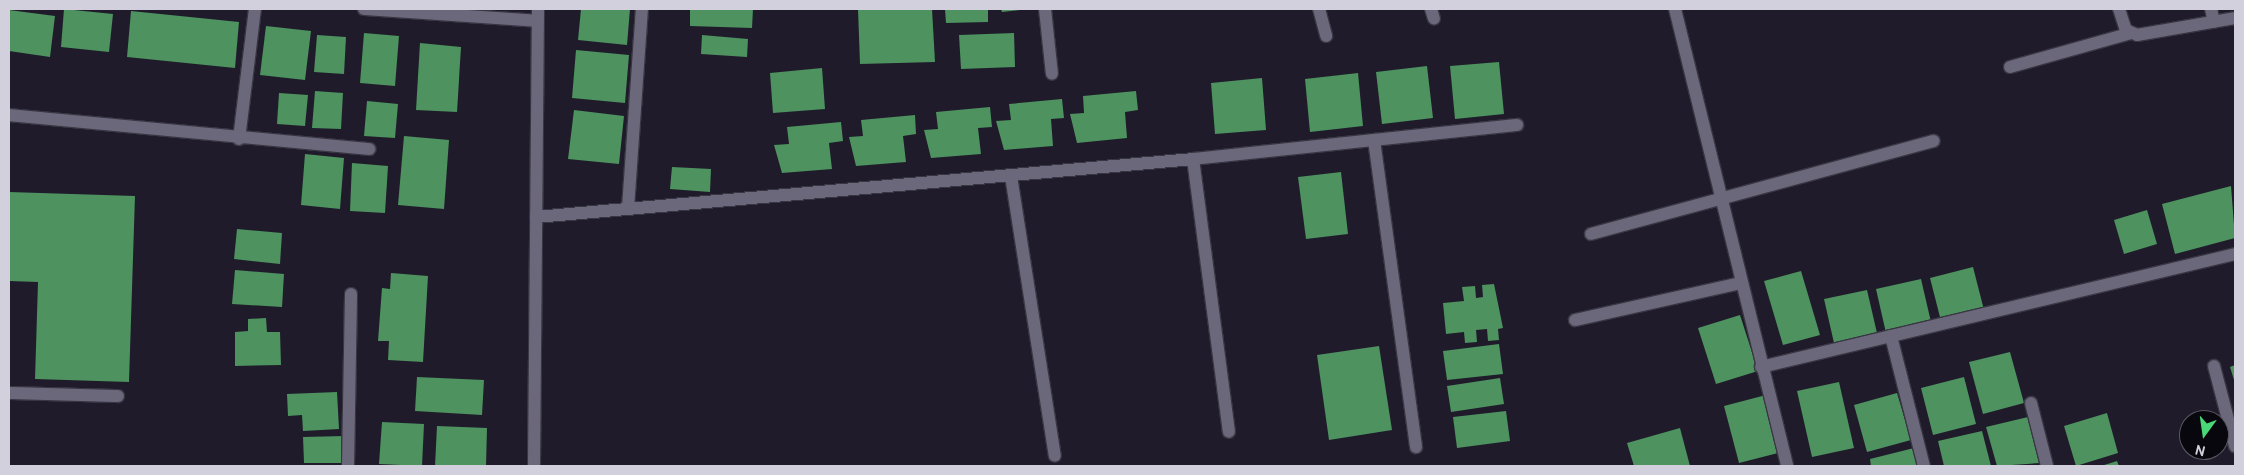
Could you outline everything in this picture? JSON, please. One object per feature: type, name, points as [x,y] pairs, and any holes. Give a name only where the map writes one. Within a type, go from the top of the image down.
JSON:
[{"type":"street","points":[[239,139],[255,9]]},
{"type":"street","points":[[364,9],[538,15],[534,466]]},
{"type":"street","points":[[628,208],[642,9]]},
{"type":"street","points":[[1045,9],[1052,74]]},
{"type":"street","points":[[1319,9],[1326,36]]},
{"type":"street","points":[[1675,9],[1762,367],[1784,466]]},
{"type":"street","points":[[2119,9],[2123,25],[2132,33]]},
{"type":"street","points":[[2010,67],[2132,33],[2212,15],[2235,18]]},
{"type":"street","points":[[9,114],[239,139],[369,148]]},
{"type":"street","points":[[536,217],[1193,159],[1517,125]]},
{"type":"street","points":[[1374,140],[1416,448]]},
{"type":"street","points":[[1591,234],[1720,196],[1934,141]]},
{"type":"street","points":[[1193,159],[1229,432]]},
{"type":"street","points":[[1011,176],[1055,456]]},
{"type":"street","points":[[1762,367],[2235,254]]},
{"type":"street","points":[[1575,320],[1740,282]]},
{"type":"street","points":[[348,466],[351,294]]},
{"type":"street","points":[[1891,336],[1924,466]]},
{"type":"street","points":[[2214,366],[2235,446]]},
{"type":"street","points":[[9,393],[118,396]]},
{"type":"street","points":[[2031,403],[2047,466]]},
{"type":"building","points":[[64,9],[113,14],[109,52],[61,47]]},
{"type":"building","points":[[581,9],[630,9],[627,45],[578,40]]},
{"type":"building","points":[[690,9],[753,9],[752,28],[690,26]]},
{"type":"building","points":[[858,9],[932,9],[935,62],[860,64]]},
{"type":"building","points":[[945,9],[988,9],[988,22],[946,23]]},
{"type":"building","points":[[1001,9],[1019,9],[1020,10],[1002,12]]},
{"type":"building","points":[[9,10],[55,16],[50,57],[9,51]]},
{"type":"building","points":[[131,11],[239,22],[235,68],[127,57]]},
{"type":"building","points":[[266,26],[311,31],[305,80],[260,75]]},
{"type":"building","points":[[364,33],[399,36],[395,86],[360,83]]},
{"type":"building","points":[[1014,33],[1015,67],[961,69],[959,35]]},
{"type":"building","points":[[317,35],[346,37],[344,74],[314,72]]},
{"type":"building","points":[[702,35],[748,39],[747,57],[701,54]]},
{"type":"building","points":[[420,43],[461,47],[457,112],[416,110]]},
{"type":"building","points":[[576,50],[629,55],[625,103],[572,98]]},
{"type":"building","points":[[1499,62],[1504,114],[1455,119],[1450,66]]},
{"type":"building","points":[[1427,66],[1433,118],[1382,124],[1376,72]]},
{"type":"building","points":[[822,68],[825,109],[773,113],[770,73]]},
{"type":"building","points":[[1358,73],[1363,126],[1310,132],[1305,79]]},
{"type":"building","points":[[1262,78],[1266,130],[1215,134],[1211,83]]},
{"type":"building","points":[[315,91],[343,93],[341,129],[312,128]]},
{"type":"building","points":[[1136,91],[1138,110],[1125,112],[1127,138],[1077,143],[1070,114],[1084,113],[1083,96]]},
{"type":"building","points":[[279,93],[308,95],[305,126],[277,124]]},
{"type":"building","points":[[1062,99],[1064,118],[1051,119],[1053,146],[1004,150],[996,121],[1011,120],[1009,104]]},
{"type":"building","points":[[367,101],[398,104],[395,138],[364,136]]},
{"type":"building","points":[[990,107],[992,127],[978,128],[981,154],[931,158],[924,130],[938,129],[936,112]]},
{"type":"building","points":[[574,110],[624,116],[619,164],[568,159]]},
{"type":"building","points":[[915,115],[916,134],[903,136],[906,162],[856,166],[849,137],[863,136],[861,120]]},
{"type":"building","points":[[841,122],[843,141],[829,143],[832,169],[782,173],[774,145],[789,144],[787,127]]},
{"type":"building","points":[[404,136],[449,140],[444,209],[398,205]]},
{"type":"building","points":[[305,154],[344,158],[340,209],[301,205]]},
{"type":"building","points":[[352,163],[388,166],[385,213],[350,211]]},
{"type":"building","points":[[672,167],[711,169],[710,192],[670,189]]},
{"type":"building","points":[[1341,172],[1348,234],[1306,239],[1298,177]]},
{"type":"building","points":[[2231,186],[2235,238],[2175,254],[2162,204]]},
{"type":"building","points":[[9,192],[135,196],[129,382],[35,379],[38,282],[9,281]]},
{"type":"building","points":[[2147,210],[2157,244],[2124,254],[2114,220]]},
{"type":"building","points":[[237,229],[282,233],[280,264],[234,259]]},
{"type":"building","points":[[1973,267],[1984,310],[1941,321],[1930,278]]},
{"type":"building","points":[[235,270],[284,274],[282,307],[232,304]]},
{"type":"building","points":[[1801,271],[1820,335],[1783,345],[1764,281]]},
{"type":"building","points":[[391,273],[428,276],[423,362],[388,360],[389,341],[378,341],[382,288],[390,289]]},
{"type":"building","points":[[1921,279],[1931,322],[1886,333],[1876,289]]},
{"type":"building","points":[[1494,284],[1503,328],[1498,329],[1499,340],[1488,341],[1487,329],[1476,330],[1477,342],[1465,343],[1464,332],[1446,334],[1443,303],[1464,301],[1462,287],[1475,286],[1476,298],[1483,297],[1482,285]]},
{"type":"building","points":[[1867,290],[1877,333],[1834,343],[1824,299]]},
{"type":"building","points":[[1740,315],[1758,371],[1716,384],[1698,328]]},
{"type":"building","points":[[266,318],[267,332],[280,332],[281,365],[235,366],[235,332],[248,331],[248,319]]},
{"type":"building","points":[[1499,344],[1503,374],[1447,380],[1443,351]]},
{"type":"building","points":[[1379,346],[1392,430],[1329,440],[1317,355]]},
{"type":"building","points":[[2010,352],[2024,403],[1983,414],[1969,362]]},
{"type":"building","points":[[2235,365],[2235,383],[2230,367]]},
{"type":"building","points":[[417,377],[484,380],[482,415],[415,411]]},
{"type":"building","points":[[1964,377],[1976,424],[1933,435],[1921,388]]},
{"type":"building","points":[[1500,378],[1504,404],[1451,412],[1447,386]]},
{"type":"building","points":[[1839,382],[1854,448],[1812,457],[1797,391]]},
{"type":"building","points":[[337,392],[339,429],[303,431],[302,415],[288,416],[287,394]]},
{"type":"building","points":[[1897,393],[1911,440],[1867,452],[1854,405]]},
{"type":"building","points":[[1766,395],[1782,452],[1739,463],[1724,406]]},
{"type":"building","points":[[1506,411],[1510,441],[1457,448],[1453,417]]},
{"type":"building","points":[[2107,413],[2118,453],[2076,466],[2064,426]]},
{"type":"building","points":[[2028,417],[2040,463],[1997,466],[1986,427]]},
{"type":"building","points":[[382,422],[424,424],[422,466],[379,464]]},
{"type":"building","points":[[437,426],[487,428],[486,466],[435,466]]},
{"type":"building","points":[[1680,428],[1690,466],[1634,466],[1627,443]]},
{"type":"building","points":[[1982,431],[1991,466],[1944,466],[1938,441]]},
{"type":"building","points":[[344,436],[345,463],[304,463],[303,437]]},
{"type":"building","points":[[1914,448],[1918,466],[1871,466],[1870,459]]},
{"type":"building","points":[[2117,461],[2119,466],[2101,466]]}]
